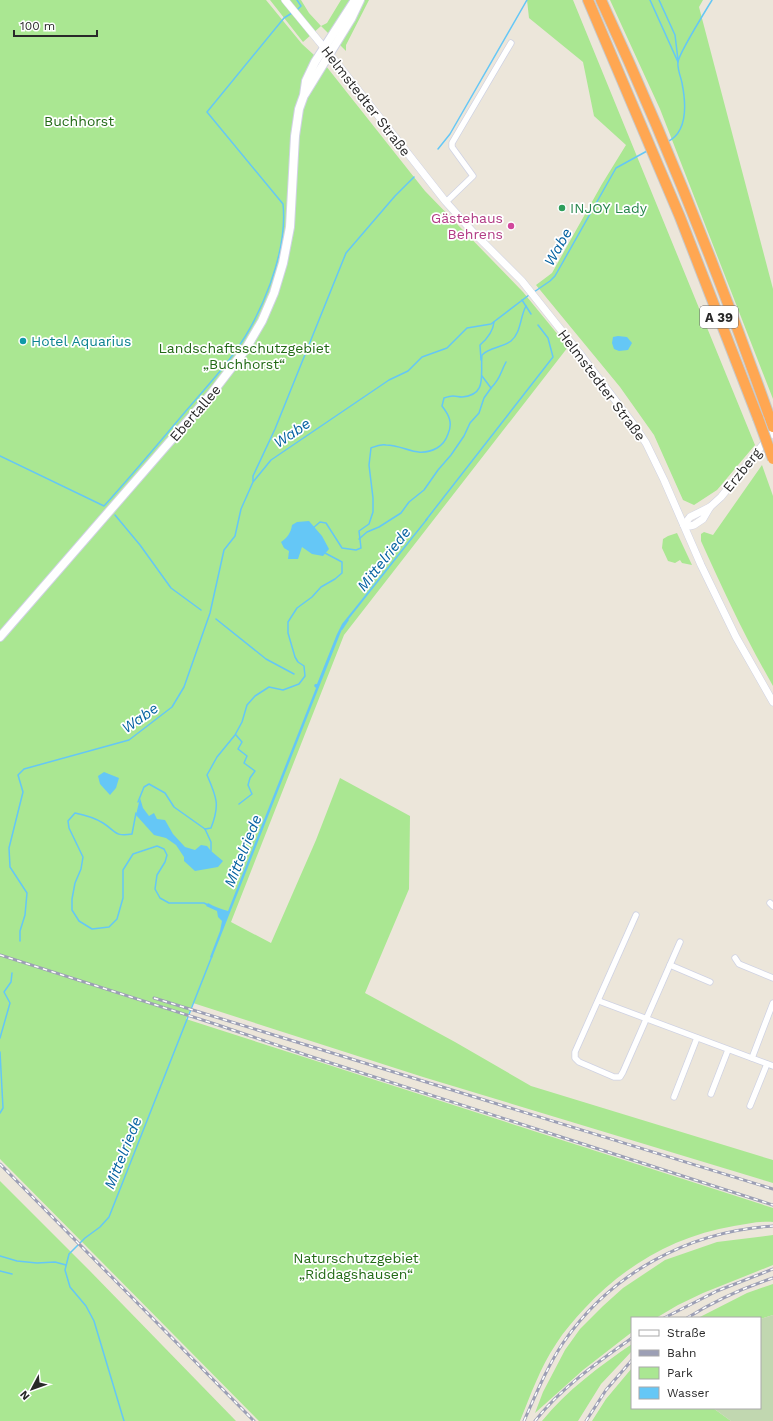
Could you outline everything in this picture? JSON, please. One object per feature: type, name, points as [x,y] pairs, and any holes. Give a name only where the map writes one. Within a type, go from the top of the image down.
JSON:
[{"type":"highway","name":"A 39","points":[[588,0],[680,217],[773,459]]},
{"type":"highway","name":"A 39","points":[[601,0],[644,97],[692,212],[773,426]]},
{"type":"main road","name":"Ebertallee","points":[[0,637],[212,393],[236,364],[254,335],[268,309],[274,293],[286,249],[290,228],[295,136],[299,109],[304,95],[306,81],[324,47],[355,0]]},
{"type":"main road","name":"Ebertallee","points":[[304,95],[351,20],[360,0]]},
{"type":"street","name":"Helmstedter Straße","points":[[285,0],[324,47],[446,202],[473,232],[522,281],[618,402],[642,437],[664,480],[701,565],[736,637],[773,702]]},
{"type":"street","points":[[446,202],[473,176],[454,150],[452,143],[511,43]]},
{"type":"street","name":"Erzberg","points":[[684,525],[690,517],[710,507],[721,496],[773,432]]},
{"type":"street","points":[[636,915],[575,1052],[575,1058],[579,1062],[614,1077],[620,1077],[680,942]]},
{"type":"street","points":[[735,958],[739,964],[773,978]]},
{"type":"street","points":[[670,965],[710,982]]},
{"type":"street","points":[[599,1001],[773,1066]]},
{"type":"street","points":[[752,1058],[773,1003]]},
{"type":"street","points":[[674,1097],[697,1038]]},
{"type":"street","points":[[711,1094],[728,1050]]},
{"type":"street","points":[[750,1106],[767,1064]]},
{"type":"green space","name":"Landschaftsschutzgebiet „Buchhorst“","points":[[0,0],[266,0],[302,44],[326,66],[425,191],[523,292],[568,347],[344,635],[231,922],[271,943],[316,840],[340,778],[410,816],[409,889],[365,993],[455,1042],[531,1086],[773,1160],[773,1183],[423,1077],[193,1003],[186,1019],[773,1208],[773,1222],[758,1222],[734,1226],[691,1237],[652,1255],[617,1278],[585,1308],[559,1339],[540,1372],[520,1421],[259,1421],[0,1159]]},
{"type":"green space","points":[[270,0],[301,0],[309,13],[321,26],[303,42]]},
{"type":"green space","points":[[341,0],[369,0],[346,45],[346,51],[321,26],[327,23]]},
{"type":"green space","points":[[527,0],[573,0],[755,445],[717,490],[694,505],[683,500],[654,435],[620,387],[536,285],[552,273],[602,184],[626,145],[594,116],[583,62],[529,18]]},
{"type":"green space","points":[[610,0],[703,0],[699,7],[773,289],[773,399],[660,109]]},
{"type":"green space","points":[[762,465],[773,496],[773,686],[735,614],[701,541],[701,534],[704,532],[713,535]]},
{"type":"green space","points":[[677,533],[692,565],[682,563],[680,560],[675,563],[668,561],[662,548],[663,539]]},
{"type":"green space","points":[[0,1181],[89,1270],[236,1421],[0,1421]]},
{"type":"green space","points":[[773,1235],[773,1265],[703,1293],[658,1317],[631,1317],[631,1333],[583,1370],[535,1413],[543,1392],[565,1350],[580,1329],[603,1306],[623,1288],[665,1260],[717,1242]]},
{"type":"green space","points":[[773,1284],[773,1315],[761,1319],[761,1317],[700,1317],[747,1293]]},
{"type":"green space","points":[[773,1315],[773,1421],[731,1421],[714,1409],[761,1409],[761,1319]]},
{"type":"green space","points":[[631,1345],[631,1352],[601,1384],[578,1421],[542,1421],[562,1399],[596,1370]]},
{"type":"green space","points":[[631,1369],[631,1409],[714,1409],[731,1421],[592,1421],[606,1399]]},
{"type":"water","points":[[613,337],[627,337],[632,343],[628,350],[619,351],[614,349],[612,343]]},
{"type":"water","points":[[427,518],[428,519],[344,625],[212,958],[210,957],[220,931],[222,921],[218,917],[217,911],[206,906],[208,903],[228,911],[316,688],[314,686],[317,684],[337,634],[342,624]]},
{"type":"water","points":[[309,521],[322,536],[329,549],[323,556],[312,554],[302,547],[298,559],[288,559],[289,551],[284,548],[281,542],[288,535],[292,525],[297,522]]},
{"type":"water","points":[[104,772],[119,778],[116,788],[110,795],[100,784],[98,776]]},
{"type":"water","points":[[140,798],[143,808],[149,816],[154,813],[157,819],[165,820],[173,834],[185,847],[195,850],[201,845],[207,846],[223,861],[218,867],[195,871],[184,861],[184,857],[176,845],[166,838],[154,835],[136,815]]},
{"type":"waterway","points":[[297,0],[301,6],[297,10]]},
{"type":"waterway","points":[[438,149],[450,134],[527,0]]},
{"type":"waterway","points":[[650,0],[678,62]]},
{"type":"waterway","points":[[659,0],[675,35],[678,60]]},
{"type":"waterway","name":"Wabe","points":[[667,142],[679,131],[684,116],[685,108],[682,81],[678,65],[679,58],[712,0]]},
{"type":"waterway","points":[[0,456],[104,506],[215,377],[243,340],[262,304],[277,263],[281,243],[283,204],[207,112],[284,18],[292,13]]},
{"type":"waterway","name":"Wabe","points":[[534,292],[555,276],[616,168],[647,151]]},
{"type":"waterway","points":[[253,481],[253,476],[275,429],[346,253],[395,196],[414,177]]},
{"type":"waterway","name":"Wabe","points":[[20,941],[20,931],[25,915],[27,893],[10,867],[9,848],[23,792],[18,775],[24,769],[129,740],[172,707],[184,687],[210,613],[224,550],[235,536],[241,509],[253,482],[271,460],[389,380],[408,371],[422,357],[447,348],[467,328],[491,324],[529,295]]},
{"type":"waterway","name":"Mittelriede","points":[[522,300],[531,314]]},
{"type":"waterway","points":[[313,528],[320,522],[326,523],[342,548],[356,550],[361,548],[359,531],[369,524],[373,512],[369,465],[371,448],[378,445],[384,445],[423,452],[430,451],[441,445],[446,438],[450,426],[447,413],[442,406],[444,398],[452,396],[462,397],[476,392],[479,388],[482,376],[482,355],[489,350],[504,345],[514,338],[519,329],[526,306]]},
{"type":"waterway","points":[[481,360],[480,345],[489,335],[494,322]]},
{"type":"waterway","name":"Mittelriede","points":[[426,520],[553,357],[548,338],[538,325]]},
{"type":"waterway","points":[[491,388],[499,378],[506,362]]},
{"type":"waterway","points":[[359,539],[367,532],[379,527],[401,513],[409,502],[424,490],[451,455],[464,436],[470,423],[479,413],[484,398],[491,388],[482,376]]},
{"type":"waterway","points":[[115,515],[140,545],[171,588],[201,610]]},
{"type":"waterway","points":[[205,829],[211,828],[216,813],[215,796],[207,775],[217,757],[235,735],[242,722],[247,705],[255,696],[269,687],[283,690],[299,684],[305,676],[304,666],[298,662],[295,657],[288,633],[288,622],[297,608],[312,597],[321,587],[342,573],[342,562],[325,553]]},
{"type":"waterway","points":[[216,619],[266,659],[294,674]]},
{"type":"waterway","name":"Mittelriede","points":[[342,629],[348,620]]},
{"type":"waterway","points":[[236,735],[242,742],[238,749],[247,756],[244,763],[255,771],[250,778],[248,785],[252,794],[239,804]]},
{"type":"waterway","points":[[138,802],[144,787],[149,784],[165,793],[174,807],[205,829],[211,842],[211,851]]},
{"type":"waterway","points":[[136,813],[132,834],[126,835],[116,833],[100,821],[75,813],[68,821],[69,828],[83,857],[72,899],[72,910],[79,921],[92,929],[109,927],[117,919],[123,898],[123,870],[133,854],[157,846],[164,849],[167,855],[165,862],[157,875],[155,889],[160,898],[169,903],[204,903],[208,905]]},
{"type":"waterway","name":"Mittelriede","points":[[124,1421],[94,1321],[86,1306],[70,1287],[65,1270],[69,1254],[85,1238],[100,1227],[109,1217],[212,956]]},
{"type":"waterway","name":"Wabe","points":[[0,1038],[10,1003],[4,992],[11,982],[12,973]]},
{"type":"waterway","name":"Wabe","points":[[0,1052],[3,1108],[0,1113]]},
{"type":"waterway","points":[[0,1256],[17,1261],[37,1263],[55,1262],[66,1265]]},
{"type":"waterway","points":[[0,1271],[12,1274]]},
{"type":"railway","points":[[0,955],[773,1205]]},
{"type":"railway","points":[[154,998],[773,1189]]},
{"type":"railway","points":[[0,1164],[254,1421]]},
{"type":"railway","points":[[524,1421],[537,1391],[563,1343],[582,1318],[604,1296],[628,1277],[654,1260],[682,1247],[712,1237],[742,1230],[773,1226]]},
{"type":"railway","points":[[666,1317],[717,1291],[773,1269]]},
{"type":"railway","points":[[689,1317],[729,1295],[773,1278]]},
{"type":"railway","points":[[535,1421],[556,1397],[593,1366],[631,1339]]},
{"type":"railway","points":[[586,1421],[606,1390],[631,1361]]},
{"type":"place","name":"INJOY Lady","points":[[562,208]]},
{"type":"place","name":"Gästehaus Behrens","points":[[511,226]]},
{"type":"place","name":"Hotel Aquarius","points":[[23,341]]},
{"type":"park label","name":"Buchhorst","points":[[79,121]]},
{"type":"park label","name":"Naturschutzgebiet „Riddagshausen“","points":[[356,1266]]}]
